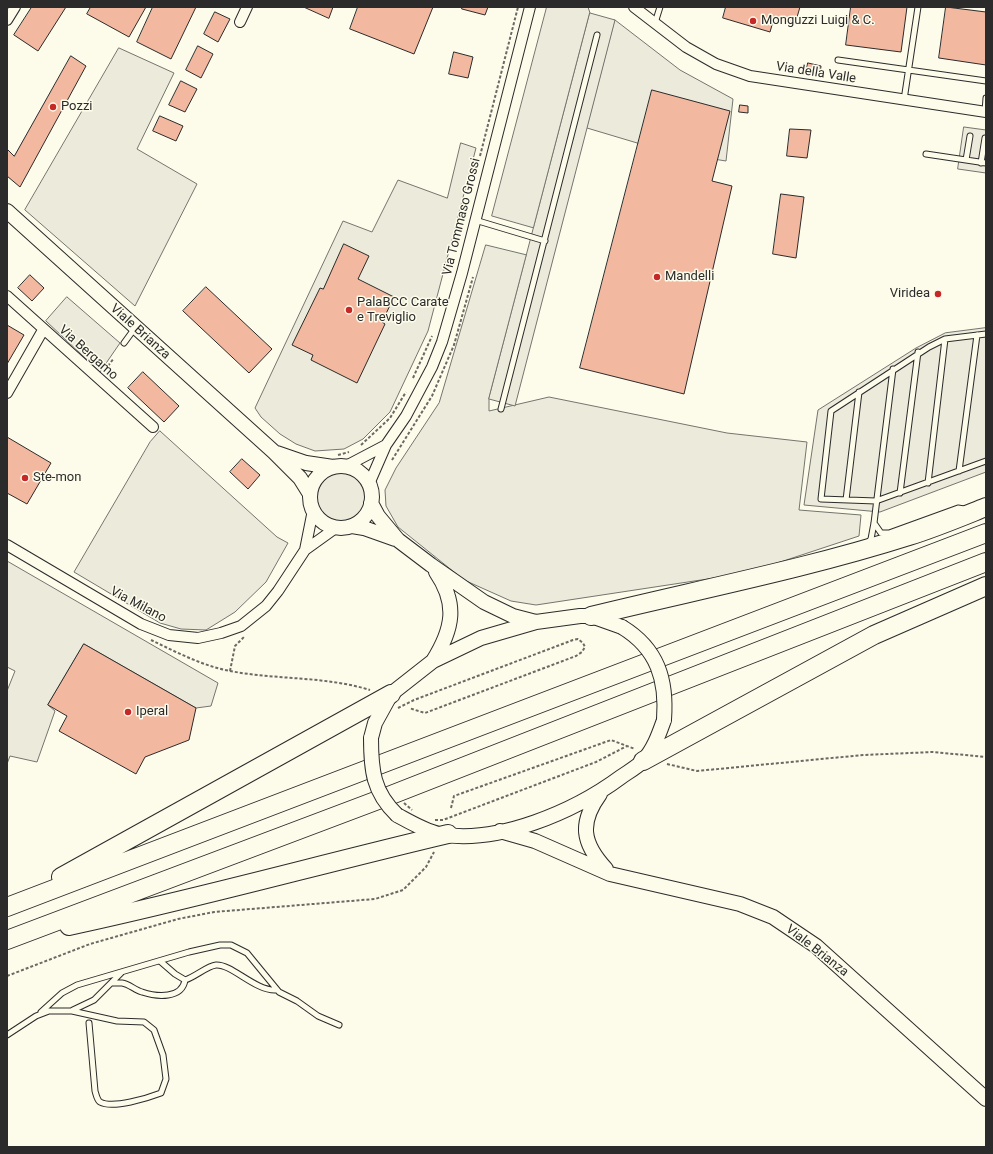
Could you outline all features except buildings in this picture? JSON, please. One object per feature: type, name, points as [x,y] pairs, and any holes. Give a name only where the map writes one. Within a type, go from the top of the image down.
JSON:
[{"type":"highway","points":[[591,616],[658,602],[860,551],[911,536],[983,508]]},
{"type":"highway","points":[[7,907],[986,533]]},
{"type":"highway","points":[[8,939],[386,797],[986,562]]},
{"type":"highway","points":[[641,756],[874,635],[986,586]]},
{"type":"highway","points":[[7,907],[392,702]]},
{"type":"highway","points":[[8,939],[143,910],[397,845],[442,841]]},
{"type":"main road","name":"Viale Brianza","points":[[7,211],[274,452],[300,478],[310,494]]},
{"type":"main road","name":"Viale Brianza","points":[[274,452],[306,463],[337,463]]},
{"type":"main road","points":[[352,526],[364,517],[371,503],[372,494],[369,484],[360,472],[337,463],[317,477],[312,485],[310,494],[313,510],[319,518],[327,524],[337,527],[352,526],[364,528],[398,540]]},
{"type":"main road","points":[[371,503],[378,516],[398,540],[431,565],[484,602],[513,616],[536,622]]},
{"type":"main road","points":[[431,565],[443,582],[451,606],[448,634],[433,661],[392,702],[374,723],[371,738],[373,774],[386,804],[397,815],[432,831],[442,841],[500,831],[552,816],[583,802],[604,790]]},
{"type":"main road","points":[[433,661],[481,638],[536,622],[566,617],[591,616],[622,627],[640,640],[649,649],[656,662],[664,690],[664,720],[655,745],[604,790],[588,813],[586,831],[591,852],[610,874]]},
{"type":"main road","name":"Viale Brianza","points":[[500,831],[535,841],[610,874],[740,904],[772,917],[816,946],[986,1099]]},
{"type":"street","points":[[7,20],[15,7]]},
{"type":"street","points":[[240,22],[247,7]]},
{"type":"street","name":"Via Tommaso Grossi","points":[[369,484],[386,444],[406,416],[432,367],[442,342],[530,7]]},
{"type":"street","name":"Via della Valle","points":[[634,7],[686,47],[716,64],[750,76],[985,112]]},
{"type":"street","name":"Via Bergamo","points":[[7,296],[98,380],[153,427]]},
{"type":"street","points":[[7,393],[44,330]]},
{"type":"street","name":"Via Tommaso Grossi","points":[[337,463],[386,444]]},
{"type":"street","name":"Via Milano","points":[[305,550],[313,510]]},
{"type":"street","name":"Via Milano","points":[[7,545],[141,624],[169,635],[198,638],[221,633],[241,626],[254,616],[278,591],[305,550],[337,527]]},
{"type":"lane","points":[[655,24],[660,7]]},
{"type":"lane","points":[[904,100],[918,7]]},
{"type":"lane","points":[[502,409],[598,35]]},
{"type":"lane","points":[[838,60],[986,81]]},
{"type":"lane","points":[[985,112],[986,98]]},
{"type":"lane","points":[[966,160],[970,136]]},
{"type":"lane","points":[[926,154],[984,163],[985,138]]},
{"type":"lane","points":[[475,220],[544,241]]},
{"type":"lane","points":[[124,343],[135,328]]},
{"type":"lane","points":[[986,334],[945,339],[918,352],[831,411],[821,498],[876,501],[986,461]]},
{"type":"lane","points":[[959,471],[977,335]]},
{"type":"lane","points":[[928,483],[945,339]]},
{"type":"lane","points":[[900,493],[918,352]]},
{"type":"lane","points":[[860,551],[872,539],[893,369]]},
{"type":"lane","points":[[846,500],[859,392]]},
{"type":"lane","points":[[874,523],[881,533],[889,533],[958,508],[983,508]]},
{"type":"lane","points":[[7,1035],[39,1014],[71,987],[143,964],[160,961],[213,946],[231,945],[247,953],[276,990]]},
{"type":"lane","points":[[160,961],[185,980]]},
{"type":"lane","points":[[185,980],[195,977],[214,965],[223,965],[252,983],[276,990],[297,1001],[309,1011],[338,1025]]},
{"type":"lane","points":[[72,1010],[94,1000],[122,971]]},
{"type":"lane","points":[[112,983],[123,983],[143,992],[163,996],[180,991],[184,986],[185,980]]},
{"type":"lane","points":[[39,1014],[48,1011],[72,1010],[117,1021],[144,1022],[154,1030],[163,1055],[166,1078],[161,1093],[142,1100],[115,1104],[101,1102],[98,1100],[95,1091],[89,1023]]},
{"type":"path","points":[[480,158],[518,7]]},
{"type":"path","points":[[411,384],[434,331]]},
{"type":"path","points":[[98,380],[114,358]]},
{"type":"path","points":[[359,447],[390,418],[407,391]]},
{"type":"path","points":[[337,463],[355,450]]},
{"type":"path","points":[[392,702],[414,700],[573,640],[583,642],[584,647],[582,652],[576,656],[425,713],[409,708]]},
{"type":"path","points":[[451,808],[454,796],[611,740],[627,746],[641,756]]},
{"type":"path","points":[[432,820],[443,820],[596,762],[627,746]]},
{"type":"path","points":[[661,762],[697,771],[871,755],[933,752],[986,758]]},
{"type":"path","points":[[400,800],[418,814]]},
{"type":"path","points":[[7,976],[90,944],[178,919],[228,911],[375,899],[403,890],[426,867],[442,841]]},
{"type":"shaded area","points":[[547,7],[588,7],[590,13],[534,228],[492,216]]},
{"type":"shaded area","points":[[590,13],[615,20],[515,406],[489,399]]},
{"type":"shaded area","points":[[615,20],[680,70],[733,99],[726,161],[664,151],[587,128]]},
{"type":"shaded area","points":[[119,48],[174,73],[137,149],[197,184],[135,306],[25,210]]},
{"type":"shaded area","points":[[964,127],[986,130],[986,173],[958,169]]},
{"type":"shaded area","points":[[461,143],[476,148],[428,331],[390,412],[363,439],[344,449],[315,451],[296,444],[280,434],[261,417],[255,408],[343,221],[372,232],[398,180],[447,198]]},
{"type":"shaded area","points":[[486,245],[527,255],[489,399],[489,411],[549,397],[727,433],[807,442],[799,510],[861,515],[859,536],[747,573],[536,605],[511,601],[464,580],[398,527],[386,506],[385,490],[396,468],[439,403]]},
{"type":"shaded area","points":[[67,297],[120,343],[100,372],[46,321]]},
{"type":"shaded area","points":[[986,328],[986,472],[880,512],[804,505],[818,410],[916,348],[945,333]]},
{"type":"shaded area","points":[[160,431],[277,537],[288,543],[266,582],[235,612],[206,630],[181,629],[160,623],[74,572],[150,442]]},
{"type":"shaded area","points":[[341,473],[350,475],[358,480],[363,488],[365,497],[363,506],[358,514],[350,519],[341,521],[332,519],[324,514],[319,506],[317,497],[319,488],[324,480],[332,475]]},
{"type":"shaded area","points":[[7,561],[218,683],[211,706],[196,708],[84,644],[48,705],[55,711],[37,762],[10,756],[7,764],[7,691],[15,671],[7,667]]},
{"type":"place","name":"Monguzzi Luigi & C.","points":[[753,21]]},
{"type":"place","name":"Pozzi","points":[[53,107]]},
{"type":"place","name":"Mandelli","points":[[657,277]]},
{"type":"place","name":"Viridea","points":[[938,294]]},
{"type":"place","name":"PalaBCC Carate e Treviglio","points":[[349,310]]},
{"type":"place","name":"Ste-mon","points":[[25,478]]},
{"type":"place","name":"Iperal","points":[[128,712]]}]
